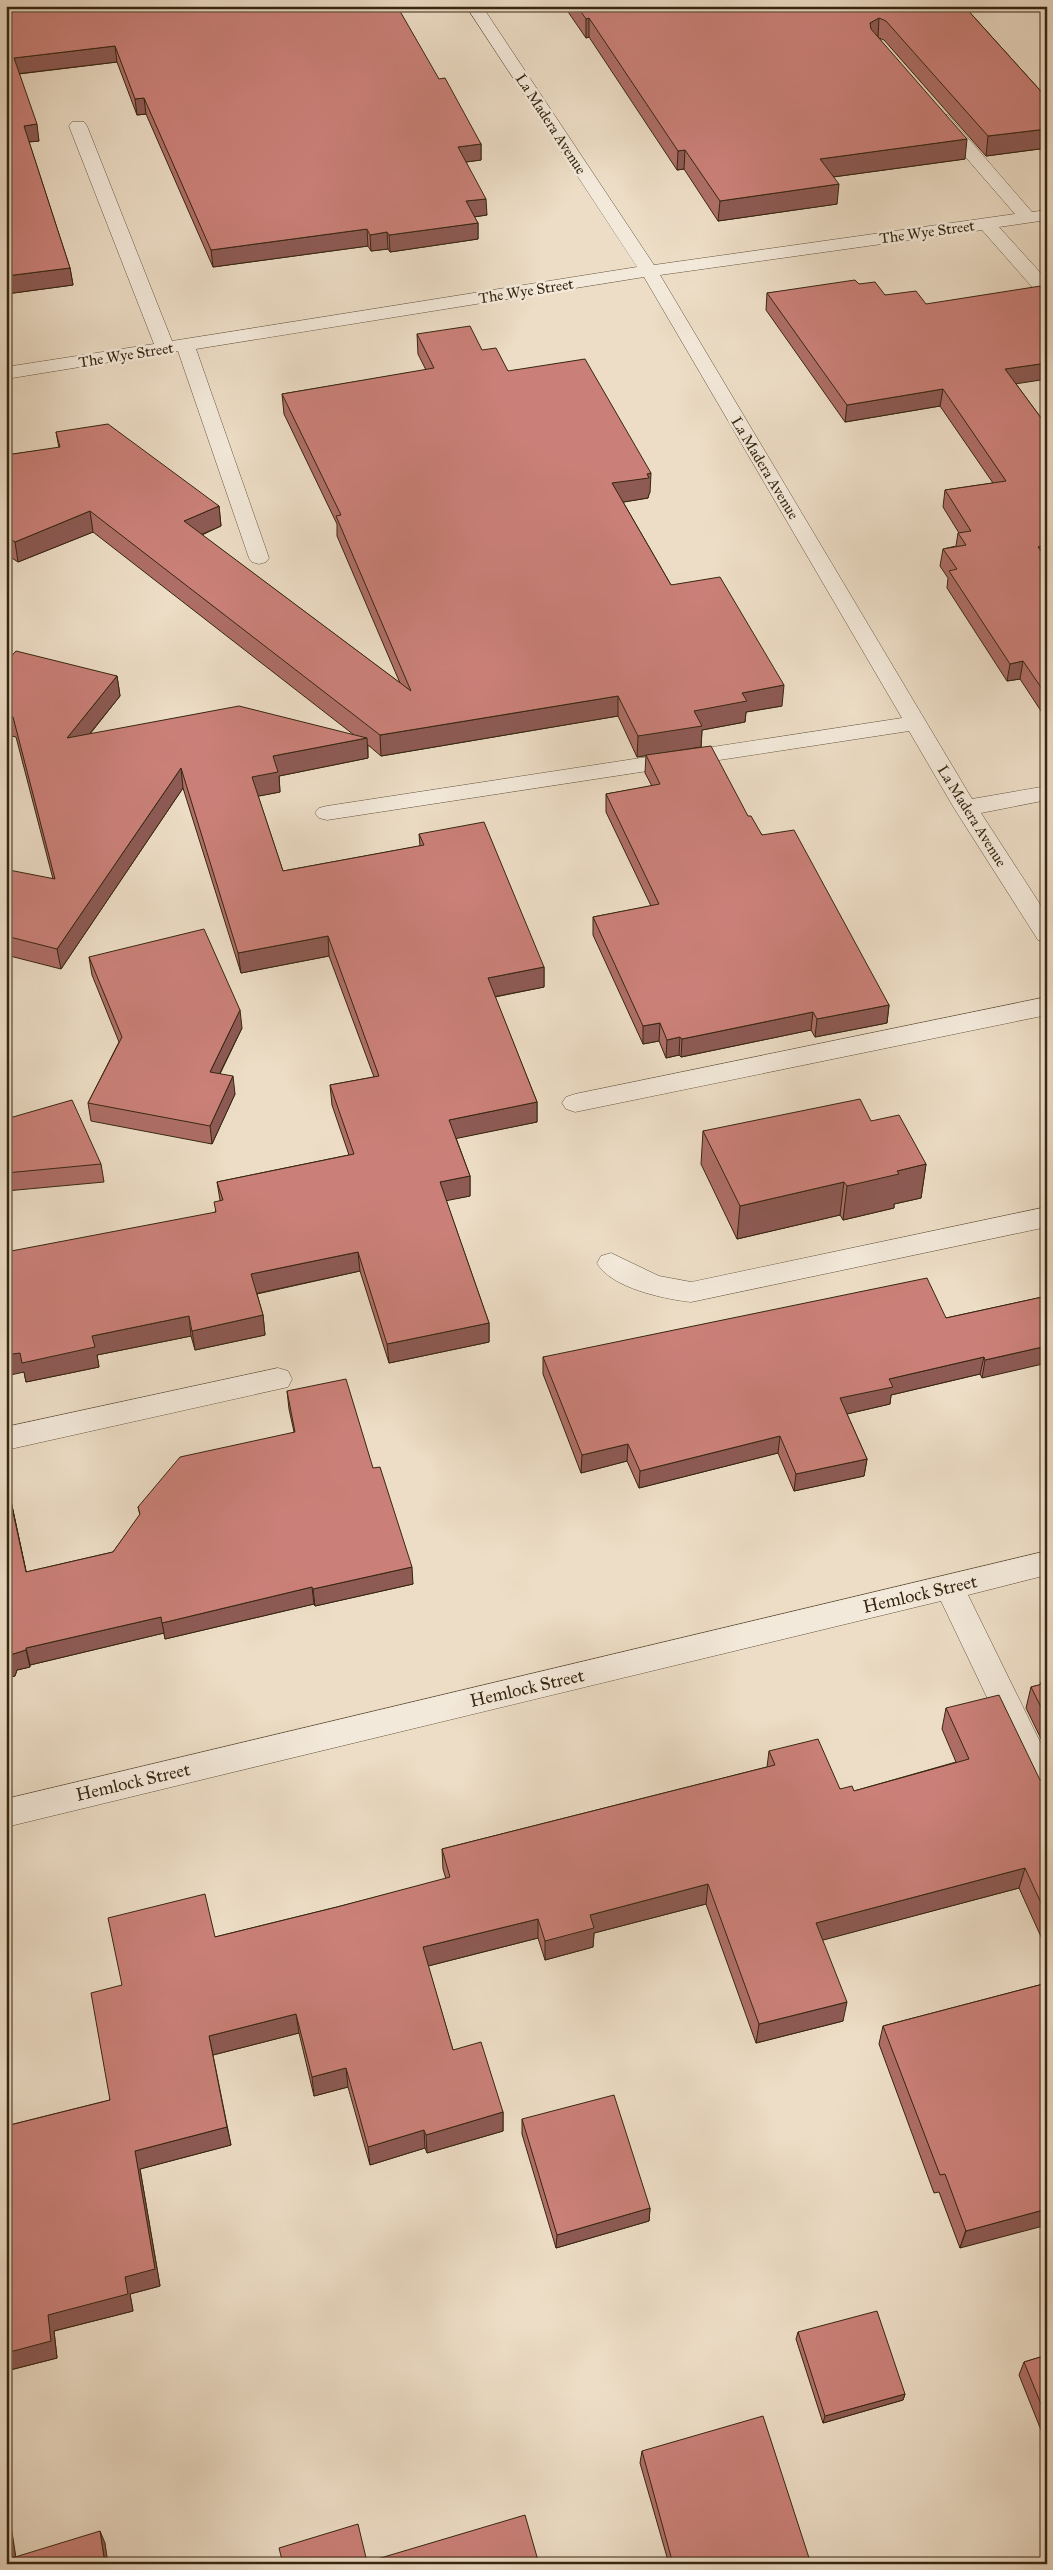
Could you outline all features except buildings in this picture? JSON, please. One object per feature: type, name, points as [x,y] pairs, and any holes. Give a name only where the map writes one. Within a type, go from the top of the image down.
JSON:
[{"type":"street","name":"La Madera Avenue","points":[[474,6],[649,271],[966,808],[1047,934]]},
{"type":"street","points":[[934,110],[1038,217]]},
{"type":"street","points":[[78,126],[176,347],[259,558]]},
{"type":"street","name":"The Wye Street","points":[[6,373],[649,271],[1038,217]]},
{"type":"street","points":[[987,224],[1047,292]]},
{"type":"street","points":[[327,813],[916,723]]},
{"type":"street","points":[[966,808],[1047,793]]},
{"type":"street","points":[[575,1102],[1047,1006]]},
{"type":"street","points":[[611,1263],[635,1279],[662,1290],[691,1292],[1047,1217]]},
{"type":"street","points":[[6,1439],[278,1380]]},
{"type":"street","name":"Hemlock Street","points":[[6,1813],[1047,1563]]},
{"type":"street","points":[[949,1587],[1047,1790]]}]
